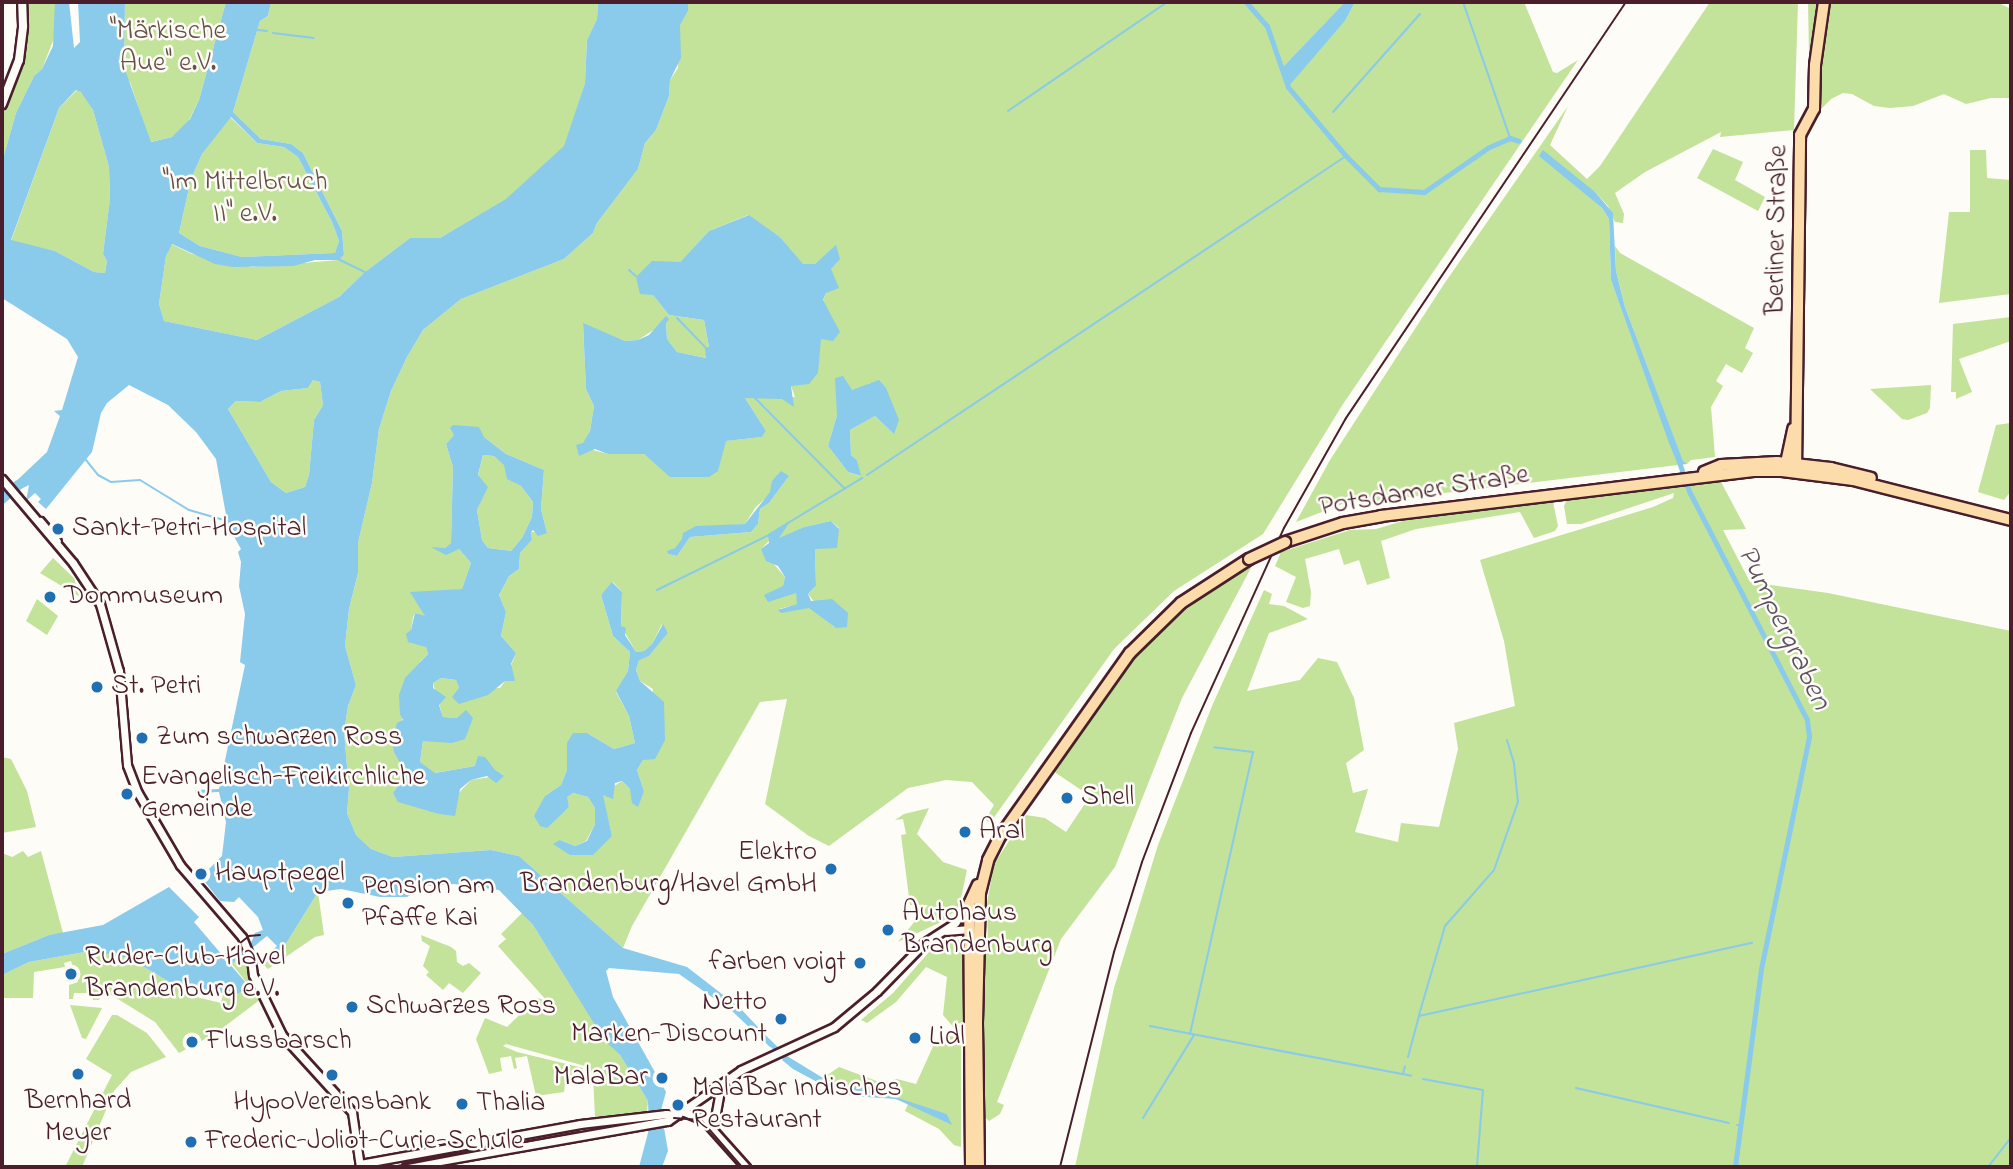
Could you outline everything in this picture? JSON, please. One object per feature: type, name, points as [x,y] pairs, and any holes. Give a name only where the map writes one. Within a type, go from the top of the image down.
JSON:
[{"type":"main road","points":[[2,104],[19,60],[22,2]]},
{"type":"main road","name":"Berliner Straße","points":[[1793,468],[1799,373],[1800,135],[1814,109],[1815,65],[1824,2]]},
{"type":"main road","points":[[1793,468],[1848,472],[2011,514]]},
{"type":"main road","points":[[1793,468],[1861,482],[2011,520]]},
{"type":"main road","name":"Potsdamer Straße","points":[[974,929],[970,904],[1002,835],[1130,653],[1181,603],[1249,559],[1285,542],[1343,523],[1381,516],[1736,472],[1793,468]]},
{"type":"main road","name":"Potsdamer Straße","points":[[974,929],[984,872]]},
{"type":"main road","points":[[971,1167],[974,1131],[974,929]]},
{"type":"main road","points":[[974,1131],[979,1167]]},
{"type":"street","points":[[3,481],[65,554],[100,604],[119,671],[125,758],[132,779],[180,865],[244,942],[250,954],[253,975],[282,1035],[352,1112],[360,1166],[580,1124],[644,1121]]},
{"type":"street","points":[[406,1167],[681,1114],[721,1085],[772,1055],[834,1027],[877,991],[924,943],[956,923],[970,904]]},
{"type":"street","points":[[942,931],[974,929]]},
{"type":"street","points":[[713,1129],[721,1085]]},
{"type":"street","points":[[681,1114],[704,1120],[746,1167]]},
{"type":"green space","points":[[28,2],[55,2],[56,33],[42,69],[34,76],[16,113],[2,162],[2,111],[25,52]]},
{"type":"green space","name":"\"Märkische Aue\" e.V.","points":[[125,2],[226,2],[199,100],[186,126],[172,137],[150,142],[130,82],[127,82],[124,67]]},
{"type":"green space","points":[[271,2],[598,2],[597,19],[587,40],[585,83],[565,146],[507,199],[440,238],[410,238],[365,272],[339,297],[257,340],[164,321],[159,304],[166,256],[171,244],[192,254],[253,267],[339,260],[344,255],[342,231],[303,153],[291,144],[261,139],[233,112],[260,21],[268,16]]},
{"type":"green space","points":[[688,2],[1345,2],[1281,69],[1288,86],[1345,21],[1355,2],[1524,2],[1553,72],[1557,73],[1578,60],[1343,404],[1263,534],[1174,591],[1114,649],[990,823],[985,820],[994,805],[972,782],[946,780],[908,788],[829,846],[809,836],[765,804],[787,699],[760,702],[632,926],[623,948],[519,856],[491,850],[393,857],[371,849],[356,835],[347,813],[349,789],[344,732],[348,706],[356,685],[345,646],[349,609],[358,573],[358,543],[372,483],[379,429],[391,391],[407,357],[423,330],[461,299],[564,259],[593,233],[597,223],[638,169],[645,143],[656,130],[669,96],[670,80],[678,68],[680,24],[688,11]],"holes":[[[748,215],[780,237],[803,265],[815,264],[836,246],[826,293],[791,386],[795,397],[745,398],[766,431],[762,437],[725,441],[718,470],[670,476],[644,454],[609,454],[576,446],[583,444],[590,431],[594,406],[586,389],[583,324],[625,341],[638,340],[666,322],[667,339],[677,352],[707,358],[709,347],[704,320],[669,315],[653,295],[662,264],[680,262],[709,231]],[[870,383],[893,433],[875,416],[850,430],[851,455],[857,460],[860,476],[848,472],[828,446],[837,415],[852,390],[862,389]],[[454,435],[484,437],[506,454],[544,470],[541,509],[547,533],[531,532],[532,540],[520,553],[519,569],[509,576],[499,595],[506,612],[501,636],[516,653],[500,688],[459,688],[456,680],[441,678],[433,683],[443,717],[457,718],[423,741],[420,762],[434,773],[475,766],[503,775],[471,780],[439,814],[393,793],[406,773],[401,723],[420,662],[428,654],[426,647],[411,630],[413,617],[415,613],[426,617],[432,593],[462,589],[471,563],[459,549],[445,548],[451,543],[453,467],[446,444]],[[789,476],[769,503],[760,509],[758,524],[751,532],[690,537],[677,556],[668,554],[699,528],[745,524],[755,508]],[[789,521],[778,539],[804,527],[831,521],[839,528],[815,549],[816,586],[808,594],[836,628],[809,607],[779,609],[798,604],[796,593],[783,586],[785,577],[761,549]],[[613,582],[622,592],[621,626],[636,652],[644,651],[652,644],[662,624],[668,633],[649,656],[639,659],[636,670],[640,681],[653,689],[643,760],[637,770],[644,791],[630,789],[622,781],[602,794],[612,836],[585,853],[570,855],[560,840],[575,846],[586,841],[595,824],[595,808],[588,797],[573,793],[566,797],[569,807],[562,813],[545,796],[561,785],[567,770],[567,743],[587,733],[614,749],[635,743],[629,716],[616,692],[628,671],[630,652],[613,636],[601,595]]]},
{"type":"green space","points":[[1710,2],[1798,2],[1794,130],[1720,137],[1721,132],[1645,172],[1615,193],[1624,214],[1623,223],[1615,222],[1608,206],[1595,192],[1540,155],[1602,208],[1609,219],[1611,280],[1678,465],[1368,502],[1350,501],[1296,522],[1330,460],[1444,284],[1568,106],[1550,145],[1587,179],[1600,166]]},
{"type":"green space","points":[[1808,2],[1997,2],[2011,9],[2011,98],[1991,98],[1966,104],[1944,94],[1913,106],[1890,108],[1874,106],[1852,94],[1843,93],[1831,99],[1817,113],[1810,110]]},
{"type":"green space","points":[[77,90],[82,92],[93,110],[109,167],[110,200],[103,254],[107,261],[105,273],[94,272],[55,251],[11,241],[59,108]]},
{"type":"green space","name":"\"Im Mittelbruch II\" e.V.","points":[[230,117],[257,143],[284,147],[298,157],[332,222],[339,241],[335,253],[242,257],[200,246],[179,233],[191,179],[202,154]]},
{"type":"green space","points":[[1713,149],[1743,162],[1735,180],[1765,197],[1758,211],[1697,178]]},
{"type":"green space","points":[[1970,150],[1986,150],[1987,178],[2011,180],[2011,294],[1939,303],[1949,212],[1970,212]]},
{"type":"green space","points":[[1615,246],[1620,253],[1754,328],[1745,348],[1753,353],[1742,373],[1726,364],[1716,381],[1723,386],[1711,407],[1715,457],[1691,460],[1687,464],[1683,462],[1625,307],[1616,271]]},
{"type":"green space","points":[[2011,317],[2011,341],[1959,359],[1972,392],[1956,399],[1956,392],[1951,392],[1953,324]]},
{"type":"green space","points":[[313,380],[320,382],[323,405],[314,420],[309,475],[305,487],[286,493],[271,482],[228,409],[236,401],[260,402],[281,391],[308,388]]},
{"type":"green space","points":[[1931,385],[1930,408],[1927,413],[1908,420],[1902,419],[1870,389]]},
{"type":"green space","points":[[2011,423],[2011,491],[2004,500],[1978,492],[1996,425]]},
{"type":"green space","points":[[483,455],[494,456],[505,465],[508,479],[521,486],[533,502],[532,517],[522,538],[511,551],[488,548],[482,540],[477,510],[487,488],[478,476]]},
{"type":"green space","points":[[1721,482],[1746,529],[1723,530],[1750,582],[1828,593],[2011,631],[2011,1167],[1075,1167],[1114,988],[1158,845],[1212,706],[1264,590],[1272,594],[1269,604],[1284,606],[1308,619],[1269,633],[1247,691],[1300,680],[1318,658],[1337,662],[1354,698],[1364,750],[1346,763],[1353,793],[1368,789],[1355,832],[1398,842],[1401,823],[1439,827],[1458,749],[1454,723],[1515,706],[1504,641],[1480,560],[1653,507],[1673,498],[1674,493],[1581,524],[1567,524],[1564,506],[1567,499]]},
{"type":"green space","points":[[1553,502],[1558,526],[1555,531],[1534,538],[1520,512],[1416,529],[1381,541],[1390,578],[1367,585],[1359,560],[1344,565],[1339,549],[1305,559],[1311,592],[1310,606],[1303,608],[1286,602],[1296,577],[1275,566],[1281,552],[1350,530],[1376,529],[1413,518]]},
{"type":"green space","points":[[53,558],[74,578],[80,597],[40,573]]},
{"type":"green space","points":[[1253,564],[1182,698],[1115,867],[1061,939],[997,1102],[1004,1105],[1000,1114],[989,1121],[982,1114],[983,947],[988,946],[987,903],[994,864],[1026,815],[1045,818],[1066,832],[1090,796],[1053,771],[1089,718],[1135,657],[1162,629],[1215,586]]},
{"type":"green space","points":[[37,599],[58,616],[47,635],[26,621]]},
{"type":"green space","points":[[2,757],[11,759],[27,791],[36,827],[2,833]]},
{"type":"green space","points":[[929,808],[917,834],[943,862],[967,870],[959,907],[943,921],[898,942],[928,905],[910,905],[901,835],[906,834],[903,819],[895,820],[904,814]]},
{"type":"green space","points":[[23,851],[28,857],[41,851],[63,933],[49,935],[2,954],[2,853],[12,857]]},
{"type":"green space","points":[[318,892],[324,935],[315,937],[268,969],[264,965],[282,950]]},
{"type":"green space","points":[[522,913],[533,925],[606,1041],[620,1055],[648,1101],[647,1112],[595,1117],[593,1075],[585,1066],[506,1044],[503,1046],[517,1052],[583,1068],[581,1076],[566,1077],[564,1092],[536,1096],[527,1056],[515,1058],[517,1068],[514,1069],[511,1056],[500,1058],[502,1071],[489,1074],[476,1039],[485,1018],[507,1027],[537,998],[547,1001],[498,946],[506,939],[501,934]]},
{"type":"green space","points":[[421,935],[451,947],[456,951],[457,962],[463,966],[469,963],[481,973],[463,993],[449,983],[443,990],[426,975],[429,972],[423,966],[430,946],[422,941]]},
{"type":"green space","points":[[958,940],[963,943],[963,1038],[943,1015],[947,977],[926,967],[896,1002],[867,1023],[861,1020],[893,993],[930,951],[942,943]]},
{"type":"green space","points":[[90,951],[129,958],[181,989],[185,985],[190,986],[188,995],[221,1003],[223,994],[229,997],[234,995],[246,982],[231,963],[245,954],[249,976],[261,999],[216,1033],[179,1053],[155,1022],[105,991],[99,1000],[93,1000],[92,993],[74,993],[73,999],[69,999],[69,985],[78,982],[71,961],[64,963],[65,967],[34,972],[33,998],[2,998],[2,975],[29,962]]},
{"type":"green space","points":[[70,1005],[102,1008],[86,1039],[82,1038]]},
{"type":"green space","points":[[112,1015],[117,1015],[147,1033],[166,1057],[131,1072],[114,1091],[82,1167],[65,1167],[112,1075],[86,1059]]},
{"type":"green space","points":[[943,1035],[961,1038],[961,1147],[954,1145],[939,1129],[905,1111],[908,1104],[951,1124],[947,1114],[823,1078],[839,1067],[882,1083],[897,1079],[916,1084],[935,1042]]},
{"type":"water","points":[[55,2],[69,2],[74,48],[80,42],[78,2],[125,2],[124,67],[151,142],[172,137],[190,119],[199,100],[226,2],[271,2],[268,16],[260,21],[233,112],[261,139],[291,144],[303,153],[342,231],[344,255],[339,260],[315,260],[293,266],[233,267],[215,264],[172,244],[166,256],[159,304],[164,321],[257,340],[339,297],[365,272],[410,238],[440,238],[506,199],[564,146],[585,83],[587,40],[597,19],[598,2],[688,2],[688,11],[680,25],[681,58],[670,80],[669,96],[656,130],[645,143],[638,169],[597,223],[593,233],[564,259],[461,299],[423,330],[407,357],[391,391],[379,429],[372,483],[358,543],[358,573],[349,609],[345,646],[356,685],[348,706],[344,732],[349,789],[347,813],[356,835],[371,849],[393,857],[491,850],[519,856],[623,948],[687,967],[740,1008],[774,1044],[770,1047],[732,1011],[679,974],[609,968],[606,971],[613,997],[666,1092],[661,1110],[668,1151],[662,1167],[639,1167],[649,1129],[648,1101],[620,1055],[605,1041],[533,925],[499,890],[454,884],[427,886],[407,897],[380,897],[341,889],[318,892],[282,950],[264,965],[262,960],[277,946],[267,936],[253,947],[251,943],[255,933],[263,930],[258,917],[239,897],[234,902],[220,901],[201,877],[222,856],[226,822],[219,792],[196,793],[195,790],[219,789],[245,665],[240,662],[245,614],[239,586],[241,562],[238,552],[241,549],[228,526],[216,459],[196,432],[168,405],[129,385],[107,403],[101,413],[92,452],[46,509],[38,502],[41,499],[35,493],[26,501],[29,485],[17,491],[12,485],[47,452],[60,416],[54,411],[62,410],[78,357],[67,339],[2,298],[2,162],[16,113],[34,76],[42,69],[53,46]],"holes":[[[76,90],[81,92],[93,110],[109,167],[110,199],[103,254],[107,261],[105,273],[94,272],[55,251],[11,240],[59,108]],[[231,117],[257,143],[284,147],[298,157],[332,222],[339,241],[335,253],[242,257],[200,246],[179,233],[191,179],[202,154]],[[313,380],[320,382],[323,405],[314,420],[309,475],[305,487],[286,493],[271,482],[228,409],[236,401],[260,402],[281,391],[308,388]]]},
{"type":"water","points":[[1345,2],[1355,2],[1345,21],[1288,87],[1281,69]]},
{"type":"water","points":[[1543,150],[1595,192],[1613,213],[1616,271],[1625,307],[1683,461],[1687,464],[1678,465],[1611,280],[1609,219],[1602,208],[1539,156]]},
{"type":"water","points":[[749,215],[780,237],[803,264],[815,264],[836,245],[840,259],[831,269],[839,288],[826,293],[823,300],[840,332],[833,341],[821,339],[818,373],[809,384],[791,386],[794,407],[782,399],[745,398],[766,431],[762,437],[726,441],[718,471],[709,477],[670,477],[644,454],[608,454],[595,449],[579,456],[576,445],[583,443],[590,431],[594,406],[586,389],[583,323],[625,341],[638,340],[649,335],[666,316],[669,319],[666,323],[667,339],[677,352],[706,358],[705,348],[709,347],[704,320],[669,315],[653,295],[640,294],[636,277],[652,261],[680,262],[709,231]]},
{"type":"water","points":[[843,376],[852,390],[879,380],[886,388],[899,420],[894,434],[875,416],[850,430],[851,455],[857,460],[861,476],[848,472],[828,446],[837,415],[835,378]]},
{"type":"water","points":[[453,425],[479,427],[484,437],[506,454],[544,470],[541,509],[547,533],[538,536],[533,530],[531,532],[532,540],[520,553],[519,569],[509,576],[499,595],[506,612],[501,636],[516,653],[511,664],[515,681],[505,681],[488,695],[459,704],[452,697],[459,688],[456,680],[441,678],[433,683],[433,688],[446,697],[439,705],[443,717],[457,718],[466,710],[473,718],[465,739],[452,743],[423,741],[420,762],[435,773],[475,766],[478,756],[485,757],[495,770],[504,776],[496,783],[487,776],[471,780],[460,789],[455,816],[398,802],[393,793],[406,773],[394,752],[392,742],[397,723],[403,720],[399,695],[405,678],[428,654],[426,647],[408,642],[406,634],[411,630],[415,613],[425,616],[410,592],[462,589],[471,563],[459,549],[446,555],[431,547],[445,548],[451,543],[453,467],[446,444],[454,435],[450,428]],"holes":[[[483,455],[494,456],[504,465],[507,479],[521,486],[533,502],[532,517],[522,538],[511,551],[488,548],[482,540],[477,510],[488,487],[478,475]]]},
{"type":"water","points":[[781,471],[789,476],[769,503],[760,509],[758,524],[751,532],[690,537],[677,556],[668,554],[667,551],[675,548],[682,539],[683,533],[696,526],[745,524],[770,492],[772,481]]},
{"type":"water","points":[[791,520],[779,538],[804,527],[831,521],[839,529],[837,548],[815,549],[816,586],[808,594],[811,601],[832,599],[848,613],[847,627],[836,628],[809,608],[781,613],[778,610],[797,604],[796,593],[768,602],[764,595],[783,586],[785,577],[778,566],[766,561],[761,549],[769,543],[768,534]]},
{"type":"water","points":[[612,582],[622,592],[621,626],[626,628],[625,635],[636,652],[644,651],[652,644],[663,624],[668,633],[649,656],[639,660],[636,670],[640,681],[664,702],[665,740],[655,759],[643,760],[637,770],[644,791],[638,807],[632,803],[630,789],[622,781],[615,783],[613,799],[603,795],[612,836],[593,855],[570,855],[553,844],[560,840],[575,846],[587,841],[595,824],[595,808],[588,797],[573,793],[567,797],[569,807],[547,828],[540,826],[534,816],[545,796],[561,785],[567,770],[567,743],[573,733],[587,733],[614,749],[635,743],[629,716],[616,691],[628,671],[630,652],[613,636],[601,595]]},
{"type":"water","points":[[169,887],[199,917],[194,922],[246,983],[241,992],[229,997],[227,994],[186,985],[181,989],[129,958],[90,951],[29,962],[2,975],[2,954],[49,935],[103,925]]},
{"type":"water","points":[[787,1056],[823,1078],[895,1097],[947,1114],[952,1125],[896,1099],[852,1096],[819,1083],[782,1060]]},
{"type":"waterway","points":[[1008,111],[1167,2]]},
{"type":"waterway","name":"Pumpergraben","points":[[1246,2],[1267,26],[1288,87],[1346,156],[1379,189],[1424,192],[1489,147],[1510,138],[1519,141]]},
{"type":"waterway","points":[[1463,2],[1510,138]]},
{"type":"waterway","points":[[1333,112],[1420,14]]},
{"type":"waterway","points":[[258,30],[267,31]]},
{"type":"waterway","points":[[273,33],[314,38]]},
{"type":"waterway","points":[[867,475],[1346,156]]},
{"type":"waterway","points":[[338,259],[365,272]]},
{"type":"waterway","points":[[629,270],[636,276]]},
{"type":"waterway","points":[[677,318],[707,349]]},
{"type":"waterway","points":[[755,398],[844,488]]},
{"type":"waterway","name":"Pumpergraben","points":[[1678,459],[1690,493],[1807,720],[1809,737],[1761,969],[1735,1167]]},
{"type":"waterway","points":[[86,460],[98,475],[111,482],[140,480],[189,510],[227,521]]},
{"type":"waterway","points":[[788,523],[862,478]]},
{"type":"waterway","points":[[2,499],[18,485]]},
{"type":"waterway","points":[[657,590],[769,535]]},
{"type":"waterway","points":[[1419,1015],[1445,926],[1494,870],[1518,802],[1514,763],[1507,740]]},
{"type":"waterway","points":[[1190,1034],[1253,752],[1214,747]]},
{"type":"waterway","points":[[225,965],[256,941]]},
{"type":"waterway","points":[[1408,1057],[1419,1016],[1752,943]]},
{"type":"waterway","points":[[1150,1026],[1411,1076]]},
{"type":"waterway","points":[[1143,1118],[1194,1035]]},
{"type":"waterway","points":[[768,1041],[789,1061]]},
{"type":"waterway","points":[[1403,1074],[1405,1066]]},
{"type":"waterway","points":[[1423,1079],[1483,1090],[1477,1167]]},
{"type":"waterway","points":[[1576,1088],[1729,1123]]},
{"type":"waterway","points":[[1988,1167],[2011,1138]]},
{"type":"tram line","points":[[674,1118],[701,1120],[742,1167]]},
{"type":"tram line","points":[[392,1167],[578,1132]]},
{"type":"railway","points":[[1060,1167],[1114,952],[1142,862],[1191,733],[1284,528],[1346,418],[1626,2]]},
{"type":"railway","points":[[221,958],[249,936],[260,935]]},
{"type":"place","name":"Sankt-Petri-Hospital","points":[[58,529]]},
{"type":"place","name":"Dommuseum","points":[[50,597]]},
{"type":"place","name":"St. Petri","points":[[97,687]]},
{"type":"place","name":"Zum schwarzen Ross","points":[[142,738]]},
{"type":"place","name":"Evangelisch-Freikirchliche Gemeinde","points":[[127,794]]},
{"type":"place","name":"Shell","points":[[1067,798]]},
{"type":"place","name":"Aral","points":[[965,832]]},
{"type":"place","name":"Elektro Brandenburg/Havel GmbH","points":[[831,869]]},
{"type":"place","name":"Hauptpegel","points":[[201,874]]},
{"type":"place","name":"Pension am Pfaffe Kai","points":[[348,903]]},
{"type":"place","name":"Autohaus Brandenburg","points":[[888,930]]},
{"type":"place","name":"farben voigt","points":[[860,963]]},
{"type":"place","name":"Ruder-Club-Havel Brandenburg e.V.","points":[[71,974]]},
{"type":"place","name":"Schwarzes Ross","points":[[352,1007]]},
{"type":"place","name":"Netto Marken-Discount","points":[[781,1019]]},
{"type":"place","name":"Lidl","points":[[915,1038]]},
{"type":"place","name":"Flussbarsch","points":[[192,1042]]},
{"type":"place","name":"Bernhard Meyer","points":[[78,1074]]},
{"type":"place","name":"HypoVereinsbank","points":[[332,1075]]},
{"type":"place","name":"MalaBar","points":[[662,1078]]},
{"type":"place","name":"Thalia","points":[[462,1104]]},
{"type":"place","name":"MalaBar Indisches Restaurant","points":[[678,1105]]},
{"type":"place","name":"Frederic-Joliot-Curie-Schule","points":[[191,1142]]}]
